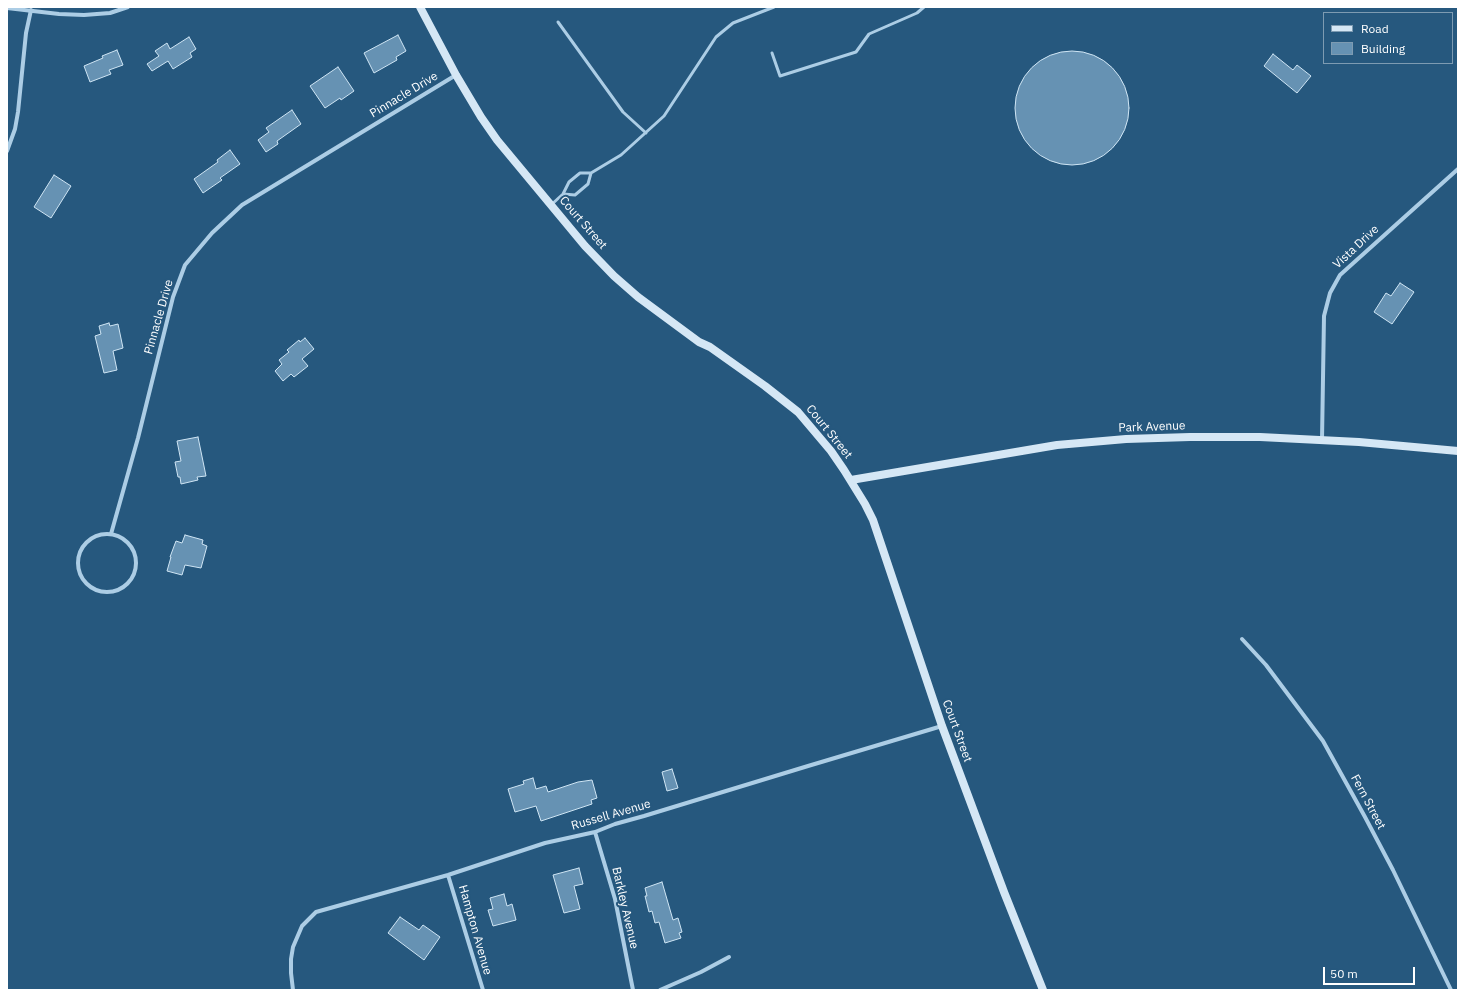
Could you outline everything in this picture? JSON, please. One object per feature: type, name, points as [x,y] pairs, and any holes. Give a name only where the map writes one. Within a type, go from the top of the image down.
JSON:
[{"type":"main road","name":"Court Street","points":[[420,7],[456,75],[481,117],[497,140],[585,246],[614,276],[638,297],[700,342],[710,347],[765,386],[798,412],[831,451],[850,480],[873,520],[942,726],[1042,990]]},
{"type":"main road","name":"Park Avenue","points":[[850,480],[1057,445],[1118,440],[1190,437],[1260,437],[1322,440],[1458,451]]},
{"type":"street","points":[[7,8],[59,14],[84,15],[110,13],[128,7]]},
{"type":"street","points":[[7,151],[16,124],[26,33],[32,10]]},
{"type":"street","name":"Pinnacle Drive","points":[[111,534],[138,438],[173,297],[186,265],[212,232],[242,205],[456,75]]},
{"type":"street","name":"Vista Drive","points":[[1322,440],[1324,316],[1330,293],[1340,275],[1458,170]]},
{"type":"street","points":[[111,534],[123,538],[131,547],[136,558],[135,570],[130,581],[120,589],[109,592],[97,590],[87,584],[80,574],[78,562],[81,550],[89,540],[99,535],[111,534]]},
{"type":"street","name":"Fern Street","points":[[1242,639],[1266,666],[1323,741],[1393,870],[1451,990]]},
{"type":"street","name":"Russell Avenue","points":[[293,990],[291,959],[297,936],[302,926],[316,912],[448,875],[545,843],[595,832],[615,824],[942,726]]},
{"type":"street","name":"Barkley Avenue","points":[[595,832],[614,900],[633,990]]},
{"type":"street","name":"Hampton Avenue","points":[[448,875],[483,990]]},
{"type":"street","points":[[660,990],[701,972],[729,957]]},
{"type":"lane","points":[[551,205],[563,194],[569,182],[580,173],[591,173],[621,155],[664,116],[716,37],[733,23],[774,7]]},
{"type":"lane","points":[[772,53],[780,76],[856,52],[869,34],[917,13],[924,7]]},
{"type":"lane","points":[[558,22],[622,112],[646,133]]},
{"type":"lane","points":[[563,194],[575,195],[588,184],[591,173]]},
{"type":"building","points":[[398,35],[406,51],[396,57],[397,60],[374,73],[364,53]]},
{"type":"building","points":[[189,37],[196,49],[190,53],[192,57],[173,69],[168,61],[152,71],[147,64],[159,56],[155,51],[167,43],[170,49]]},
{"type":"building","points":[[117,50],[123,65],[109,70],[111,74],[90,82],[84,66]]},
{"type":"building","points":[[1072,51],[1094,55],[1113,67],[1125,86],[1129,108],[1125,130],[1113,149],[1094,161],[1072,165],[1050,161],[1031,149],[1019,130],[1015,108],[1019,86],[1031,67],[1050,55]]},
{"type":"building","points":[[1273,54],[1293,70],[1297,65],[1311,76],[1297,93],[1264,66]]},
{"type":"building","points":[[338,67],[354,91],[325,108],[310,86]]},
{"type":"building","points":[[292,110],[301,124],[277,141],[278,144],[266,152],[258,140],[269,132],[266,128]]},
{"type":"building","points":[[230,150],[240,164],[220,178],[222,180],[203,193],[194,179],[218,162],[217,160]]},
{"type":"building","points":[[54,175],[71,186],[51,218],[34,207]]},
{"type":"building","points":[[1400,283],[1414,292],[1392,324],[1374,312],[1386,293],[1391,296]]},
{"type":"building","points":[[109,323],[110,326],[118,324],[123,348],[113,351],[117,370],[104,373],[95,336],[101,334],[99,326]]},
{"type":"building","points":[[305,338],[314,349],[302,359],[308,366],[294,377],[291,374],[283,381],[275,371],[282,364],[279,360],[289,352],[287,350],[299,340],[300,342]]},
{"type":"building","points":[[198,437],[206,476],[197,477],[198,480],[181,484],[175,462],[181,461],[177,441]]},
{"type":"building","points":[[185,535],[203,540],[202,544],[207,546],[201,568],[185,565],[182,575],[167,571],[176,541],[182,543]]},
{"type":"building","points":[[672,769],[678,788],[667,791],[662,772]]},
{"type":"building","points":[[533,778],[536,789],[546,786],[548,792],[578,782],[592,780],[597,798],[591,800],[592,804],[541,821],[536,806],[515,812],[508,789],[524,784],[523,781]]},
{"type":"building","points":[[579,868],[583,884],[574,886],[580,909],[564,913],[553,875]]},
{"type":"building","points":[[662,882],[673,920],[678,918],[682,932],[679,933],[681,938],[665,943],[659,922],[655,923],[652,911],[649,912],[645,896],[647,896],[645,888]]},
{"type":"building","points":[[504,894],[507,906],[512,904],[516,920],[493,926],[488,910],[493,909],[490,898]]},
{"type":"building","points":[[400,917],[419,930],[423,925],[440,937],[424,960],[388,933]]}]
